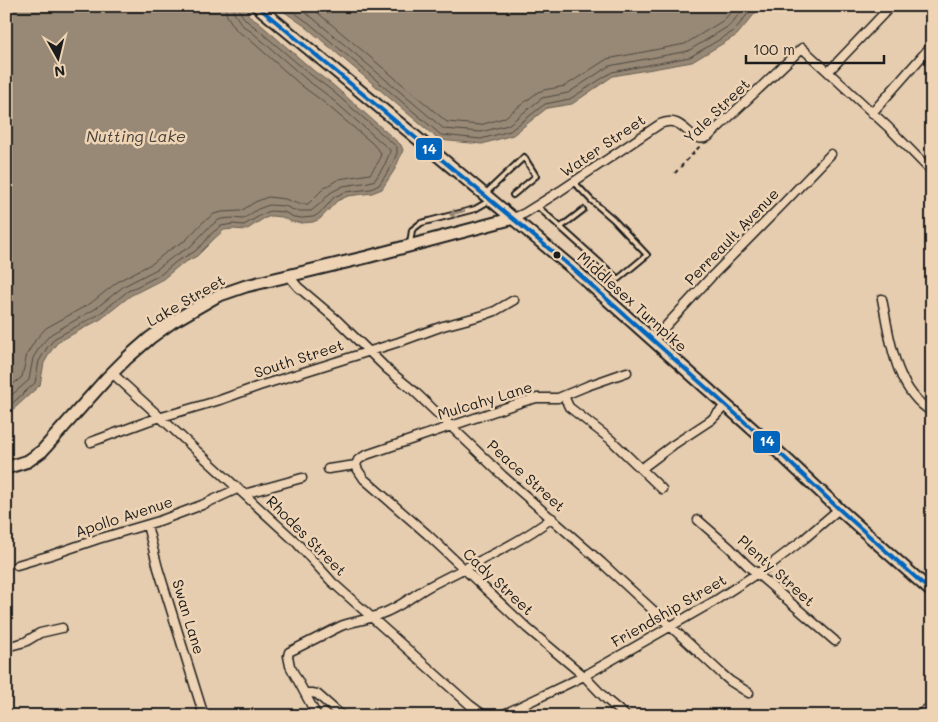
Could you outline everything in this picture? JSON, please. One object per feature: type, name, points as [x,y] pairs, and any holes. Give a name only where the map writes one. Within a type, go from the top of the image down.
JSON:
[{"type":"main road","name":"Middlesex Turnpike","points":[[257,6],[571,267],[785,458],[839,509],[930,588]]},
{"type":"main road","name":"Lake Street","points":[[6,468],[28,461],[42,450],[112,373],[150,338],[172,322],[217,296],[246,286],[410,247],[514,218]]},
{"type":"street","points":[[891,6],[828,72],[932,172]]},
{"type":"street","points":[[872,113],[932,45]]},
{"type":"street","name":"Yale Street","points":[[708,137],[802,48],[828,72]]},
{"type":"street","name":"Water Street","points":[[514,218],[537,206],[664,122],[676,122],[682,125],[696,138],[704,139],[708,137]]},
{"type":"street","name":"Perreault Avenue","points":[[653,340],[711,277],[831,154]]},
{"type":"street","name":"Peace Street","points":[[289,276],[298,287],[337,320],[503,476],[602,563],[722,674],[749,693]]},
{"type":"street","points":[[882,299],[891,343],[901,374],[912,394],[932,412]]},
{"type":"street","name":"South Street","points":[[91,442],[160,417],[220,400],[443,326],[484,315],[514,300]]},
{"type":"street","name":"Mulcahy Lane","points":[[356,465],[358,460],[366,455],[522,402],[537,398],[558,398],[627,372]]},
{"type":"street","name":"Rhodes Street","points":[[112,373],[296,542],[332,582],[470,705],[485,716]]},
{"type":"street","points":[[564,396],[569,407],[610,439],[662,490]]},
{"type":"street","points":[[640,469],[716,416],[726,406]]},
{"type":"street","points":[[328,469],[356,465]]},
{"type":"street","name":"Cady Street","points":[[356,465],[364,479],[626,716]]},
{"type":"street","name":"Apollo Avenue","points":[[17,565],[147,525],[240,491],[302,478]]},
{"type":"street","name":"Friendship Street","points":[[500,716],[584,676],[758,574],[839,509]]},
{"type":"street","points":[[317,716],[290,666],[289,652],[341,626],[372,618],[398,607],[428,588],[527,535],[552,518]]},
{"type":"street","name":"Plenty Street","points":[[698,520],[835,642]]},
{"type":"street","name":"Swan Lane","points":[[147,525],[158,568],[204,716]]},
{"type":"street","points":[[6,647],[25,642],[40,633],[62,628]]},
{"type":"street","points":[[306,693],[317,694],[342,716]]},
{"type":"street","points":[[918,716],[932,705]]},
{"type":"lane","points":[[410,247],[412,230],[421,223],[475,208],[488,197],[524,157],[536,176],[513,195]]},
{"type":"lane","points":[[537,206],[618,279],[648,255],[574,182]]},
{"type":"lane","points":[[561,227],[583,210]]},
{"type":"path","name":"Yale Street","points":[[675,173],[708,137]]},
{"type":"water","name":"Nutting Lake","points":[[6,6],[243,6],[250,17],[333,85],[401,145],[403,150],[395,169],[382,189],[372,193],[348,196],[337,201],[320,219],[302,223],[271,216],[246,230],[224,230],[197,256],[180,265],[163,279],[130,296],[101,319],[58,342],[44,363],[40,385],[6,416]]},
{"type":"water","points":[[276,6],[783,6],[757,11],[737,35],[692,62],[613,76],[572,104],[547,108],[513,135],[482,144],[439,140],[306,27]]},
{"type":"transit line","name":"14","points":[[257,6],[571,267],[932,592]]}]
